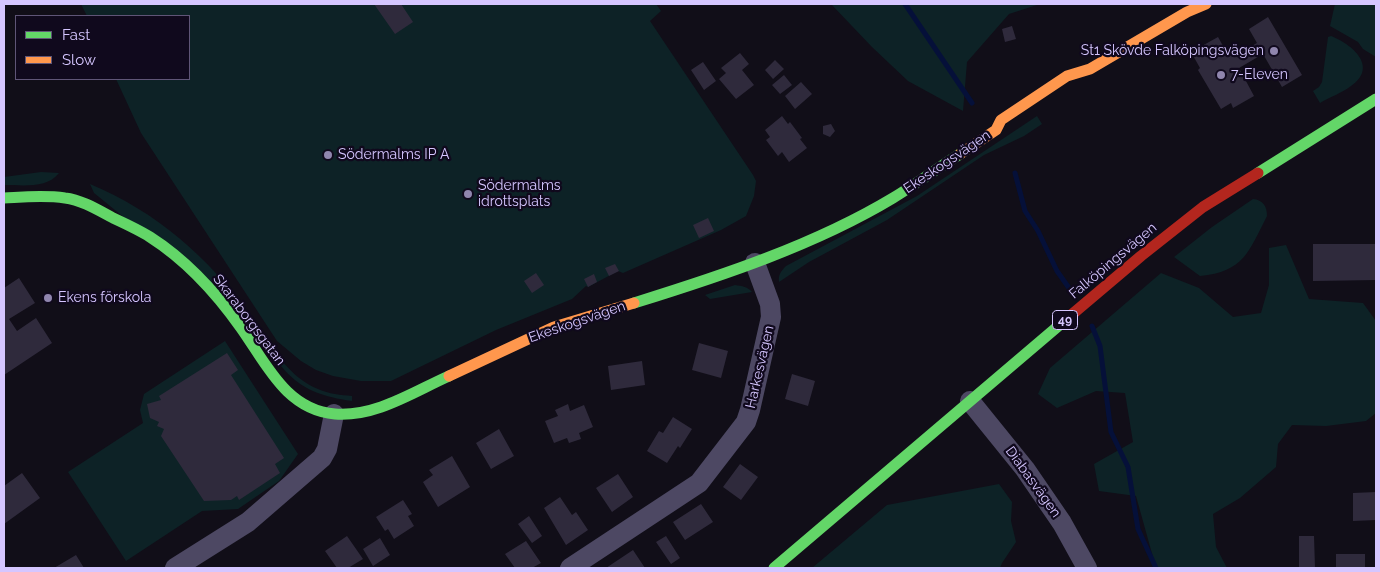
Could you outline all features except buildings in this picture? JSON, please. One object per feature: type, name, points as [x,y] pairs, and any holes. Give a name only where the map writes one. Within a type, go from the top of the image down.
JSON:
[{"type":"street","name":"Ekeskogsvägen","points":[[334,414],[360,414],[389,404],[554,327],[696,284],[755,263],[813,239],[893,198],[1002,130],[1001,120],[1067,76],[1090,69],[1187,12],[1206,4]]},
{"type":"street","name":"Ekeskogsvägen","points":[[1074,86],[1090,69]]},
{"type":"street","name":"Falköpingsvägen","points":[[774,568],[1141,256],[1203,207],[1376,99]]},
{"type":"street","name":"Skaraborgsgatan","points":[[4,198],[35,196],[66,198],[90,206],[150,237],[175,256],[202,281],[241,328],[266,367],[290,395],[306,406],[334,414]]},
{"type":"street","name":"Harkesvägen","points":[[570,568],[699,483],[746,422],[771,317],[770,304],[755,263]]},
{"type":"street","name":"Diabasvägen","points":[[970,401],[1020,462],[1062,523],[1087,568]]},
{"type":"street","points":[[175,568],[248,522],[322,458],[327,449],[334,414]]},
{"type":"green space","name":"Södermalms idrottsplats","points":[[81,4],[656,4],[661,11],[650,21],[753,175],[756,181],[754,196],[746,216],[721,230],[623,273],[618,271],[588,287],[586,286],[572,299],[496,330],[391,381],[361,381],[333,376],[316,370],[301,361],[277,341],[141,133],[116,80],[190,80],[190,15],[86,15]]},
{"type":"green space","points":[[831,4],[1040,4],[1009,14],[967,62],[963,111],[908,81]]},
{"type":"green space","points":[[1335,4],[1376,4],[1376,57],[1363,49],[1358,42],[1330,26]]},
{"type":"green space","points":[[1331,36],[1354,50],[1363,64],[1363,71],[1359,79],[1351,86],[1320,103],[1313,91],[1322,82],[1328,37]]},
{"type":"green space","points":[[1037,116],[1042,124],[1024,136],[984,155],[887,220],[809,262],[779,282],[780,273],[786,266],[917,196]]},
{"type":"green space","points":[[41,172],[59,173],[48,182],[41,184],[4,185],[4,177]]},
{"type":"green space","points":[[90,184],[137,208],[179,238],[217,274],[250,315],[247,318],[94,193]]},
{"type":"green space","points":[[1253,199],[1264,204],[1267,216],[1255,240],[1243,258],[1236,264],[1215,274],[1200,276],[1174,257],[1212,227]]},
{"type":"green space","points":[[1286,245],[1309,299],[1363,303],[1376,321],[1376,413],[1366,421],[1326,426],[1292,425],[1278,444],[1276,467],[1240,498],[1213,514],[1216,547],[1227,568],[1156,568],[1136,496],[1099,491],[1094,464],[1133,442],[1125,393],[1096,391],[1057,408],[1038,394],[1050,368],[1161,273],[1199,288],[1233,317],[1261,313],[1269,285],[1269,248]]},
{"type":"green space","points":[[735,285],[747,288],[752,292],[710,299],[705,295]]},
{"type":"green space","points":[[257,326],[283,362],[299,378],[322,391],[352,396],[352,401],[317,392],[293,378],[274,357],[253,328]]},
{"type":"green space","points":[[225,341],[298,454],[279,481],[238,509],[202,511],[126,561],[68,472],[143,423],[140,410],[144,394]]},
{"type":"green space","points":[[999,484],[1012,502],[1011,521],[1016,542],[1000,568],[812,568],[887,505]]},
{"type":"waterway","points":[[905,4],[972,103]]},
{"type":"waterway","points":[[1015,173],[1025,211],[1038,231],[1057,271],[1069,288]]},
{"type":"waterway","points":[[1092,326],[1100,346],[1111,432],[1128,467],[1138,529],[1156,568]]},
{"type":"traffic: fast","points":[[1258,173],[1376,99]]},
{"type":"traffic: fast","points":[[634,303],[700,282],[800,245],[863,215],[893,198],[960,154]]},
{"type":"traffic: fast","points":[[4,198],[42,196],[71,199],[90,206],[150,237],[176,256],[211,290],[232,315],[279,383],[303,404],[318,411],[350,414],[380,408],[449,376]]},
{"type":"traffic: fast","points":[[774,568],[1063,322]]},
{"type":"traffic: slow","points":[[960,154],[996,130],[1001,120],[1067,76],[1090,69],[1187,12],[1206,4]]},
{"type":"traffic: slow","points":[[449,376],[554,327],[634,303]]},
{"type":"traffic: jam","points":[[1063,322],[1203,207],[1258,173]]},
{"type":"place","name":"St1 Skövde Falköpingsvägen","points":[[1274,51]]},
{"type":"place","name":"7-Eleven","points":[[1221,75]]},
{"type":"place","name":"Södermalms IP A","points":[[328,155]]},
{"type":"place","name":"Södermalms idrottsplats","points":[[468,194]]},
{"type":"place","name":"Ekens förskola","points":[[48,298]]}]
